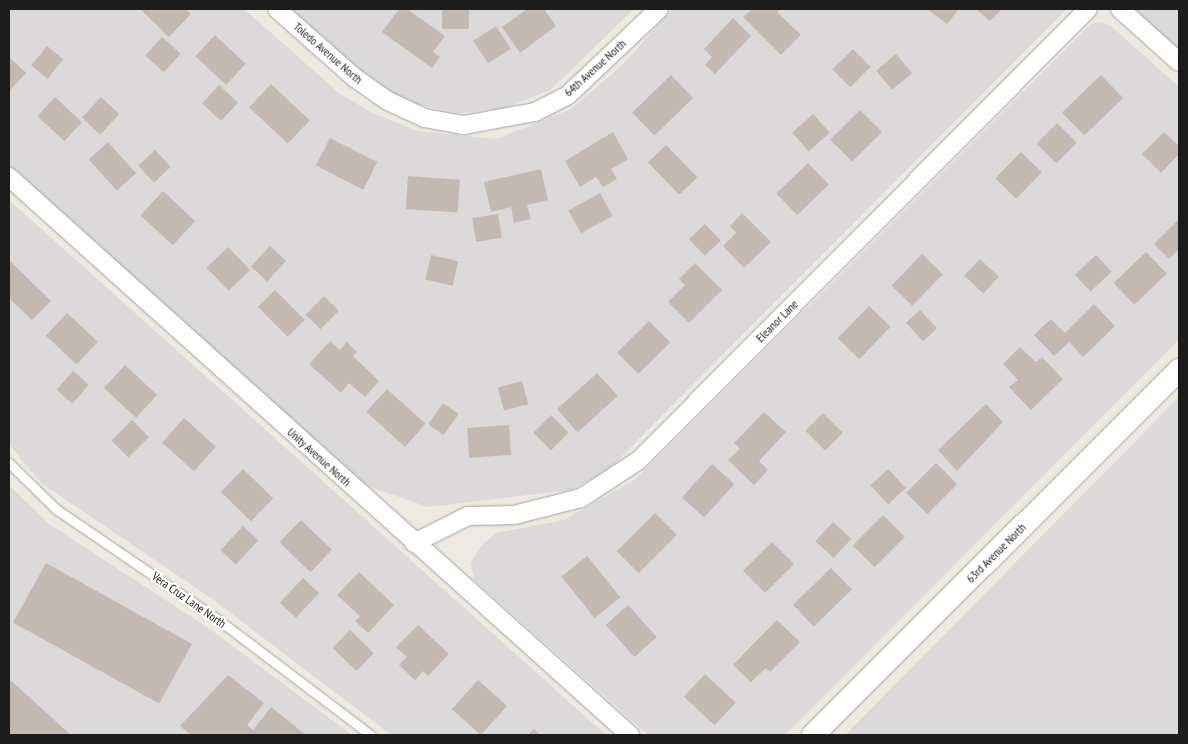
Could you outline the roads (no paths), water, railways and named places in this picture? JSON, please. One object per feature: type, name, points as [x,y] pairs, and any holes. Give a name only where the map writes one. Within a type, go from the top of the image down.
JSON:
[{"type":"street","name":"Toledo Avenue North","points":[[277,9],[355,78],[388,101],[424,118],[464,125]]},
{"type":"street","name":"64th Avenue North","points":[[464,125],[535,112],[568,95],[659,9]]},
{"type":"street","name":"Eleanor Lane","points":[[414,544],[468,516],[514,515],[581,498],[639,460],[1088,9]]},
{"type":"street","points":[[1120,9],[1179,62]]},
{"type":"street","name":"Unity Avenue North","points":[[9,177],[414,544],[630,735]]},
{"type":"street","name":"63rd Avenue North","points":[[813,735],[1179,370]]},
{"type":"lane","name":"Vera Cruz Lane North","points":[[9,463],[56,510],[220,621],[371,735]]}]
